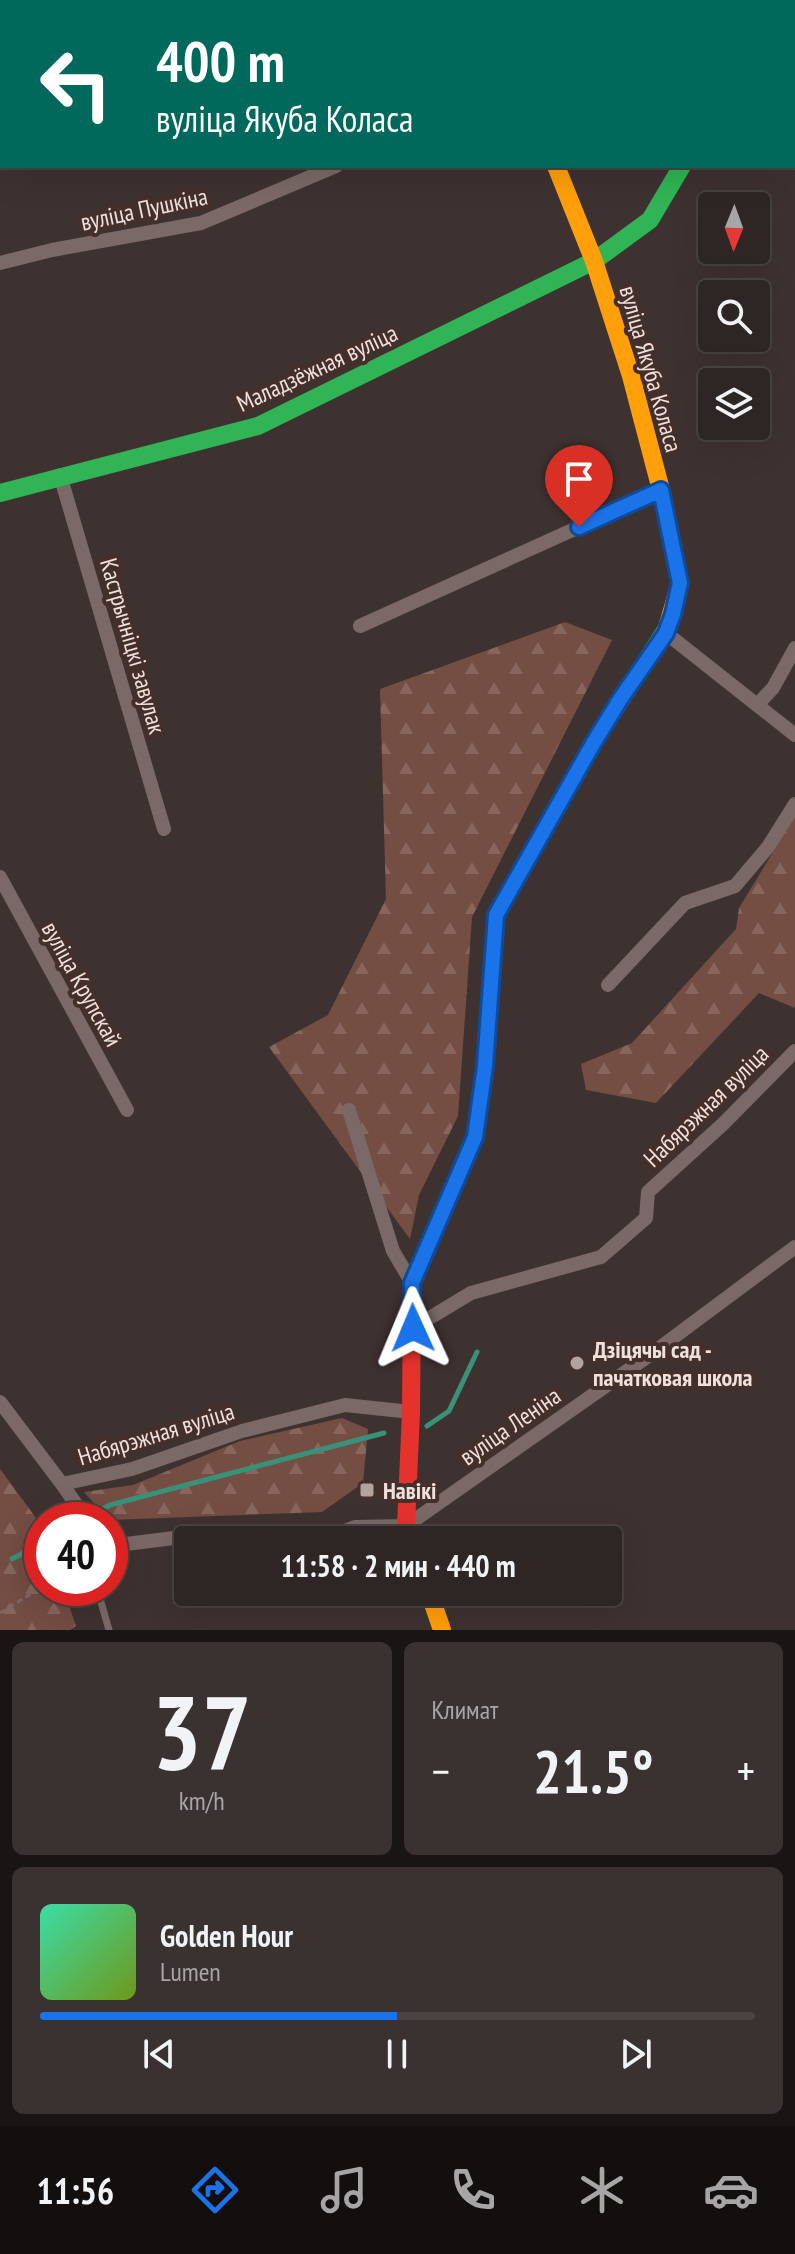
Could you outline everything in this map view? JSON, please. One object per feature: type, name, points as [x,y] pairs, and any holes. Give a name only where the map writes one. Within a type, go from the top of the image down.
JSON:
[{"type":"street","name":"вуліца Пушкіна","points":[[0,263],[52,250],[201,223],[331,168]]},
{"type":"street","name":"вуліца Якуба Коласа","points":[[408,1526],[412,1283],[475,1137],[485,1066],[496,915],[601,731],[666,633],[680,583],[661,490],[631,376],[594,261],[557,168]]},
{"type":"street","name":"вуліца Якуба Коласа","points":[[594,261],[650,220],[681,168]]},
{"type":"street","name":"Маладзёжная вуліца","points":[[0,493],[258,426],[594,261]]},
{"type":"street","name":"Кастрычніцкі завулак","points":[[60,475],[164,829]]},
{"type":"street","name":"вуліца Якуба Коласа","points":[[360,626],[661,490]]},
{"type":"street","points":[[666,633],[795,735]]},
{"type":"street","points":[[758,704],[773,688],[795,648]]},
{"type":"street","points":[[608,985],[685,903],[735,886],[768,847],[795,804]]},
{"type":"street","name":"вуліца Крупскай","points":[[0,877],[127,1110]]},
{"type":"street","name":"Набярэжная вуліца","points":[[413,1328],[471,1293],[601,1257],[646,1218],[648,1192],[723,1124],[795,1051]]},
{"type":"street","points":[[349,1110],[393,1251],[412,1283]]},
{"type":"street","name":"вуліца Леніна","points":[[418,1526],[795,1247]]},
{"type":"street","name":"Набярэжная вуліца","points":[[0,1402],[62,1484],[132,1469],[242,1431],[345,1405],[411,1412]]},
{"type":"street","points":[[62,1484],[74,1502]]},
{"type":"street","points":[[128,1544],[174,1538]]},
{"type":"street","points":[[434,1606],[442,1630]]},
{"type":"lane","points":[[102,1606],[109,1630]]},
{"type":"path","points":[[0,1613],[24,1598]]},
{"type":"green space","points":[[565,622],[612,640],[472,917],[458,1116],[419,1195],[410,1239],[269,1047],[328,1015],[386,899],[380,689]]},
{"type":"green space","points":[[795,816],[795,1008],[759,993],[656,1103],[586,1090],[581,1064],[632,1043],[736,929],[739,908]]},
{"type":"green space","points":[[342,1418],[368,1429],[363,1483],[322,1512],[128,1519],[128,1502],[93,1502],[84,1492],[133,1485],[240,1441]]},
{"type":"green space","points":[[0,1469],[24,1502],[24,1606],[69,1606],[76,1626],[70,1630],[0,1630]]},
{"type":"waterway","points":[[427,1426],[449,1411],[477,1352]]},
{"type":"waterway","points":[[121,1502],[384,1433]]},
{"type":"waterway","points":[[12,1559],[24,1553]]},
{"type":"traffic: fast","points":[[0,493],[258,426],[594,261],[650,220],[681,168]]},
{"type":"traffic: fast","points":[[478,1113],[485,1066],[496,915],[594,742],[667,628]]},
{"type":"traffic: slow","points":[[557,168],[594,261],[631,376],[661,490],[680,583],[667,628]]},
{"type":"traffic: slow","points":[[434,1606],[442,1630]]},
{"type":"traffic: jam","points":[[406,1526],[412,1283],[475,1137],[478,1113]]},
{"type":"place","name":"Дзіцячы сад - пачатковая школа","points":[[577,1363]]},
{"type":"place","name":"Навікі","points":[[367,1490]]},
{"type":"route","points":[[413,1328],[412,1283],[475,1137],[485,1066],[496,915],[594,742],[666,633],[680,583],[661,490],[579,527]]}]
